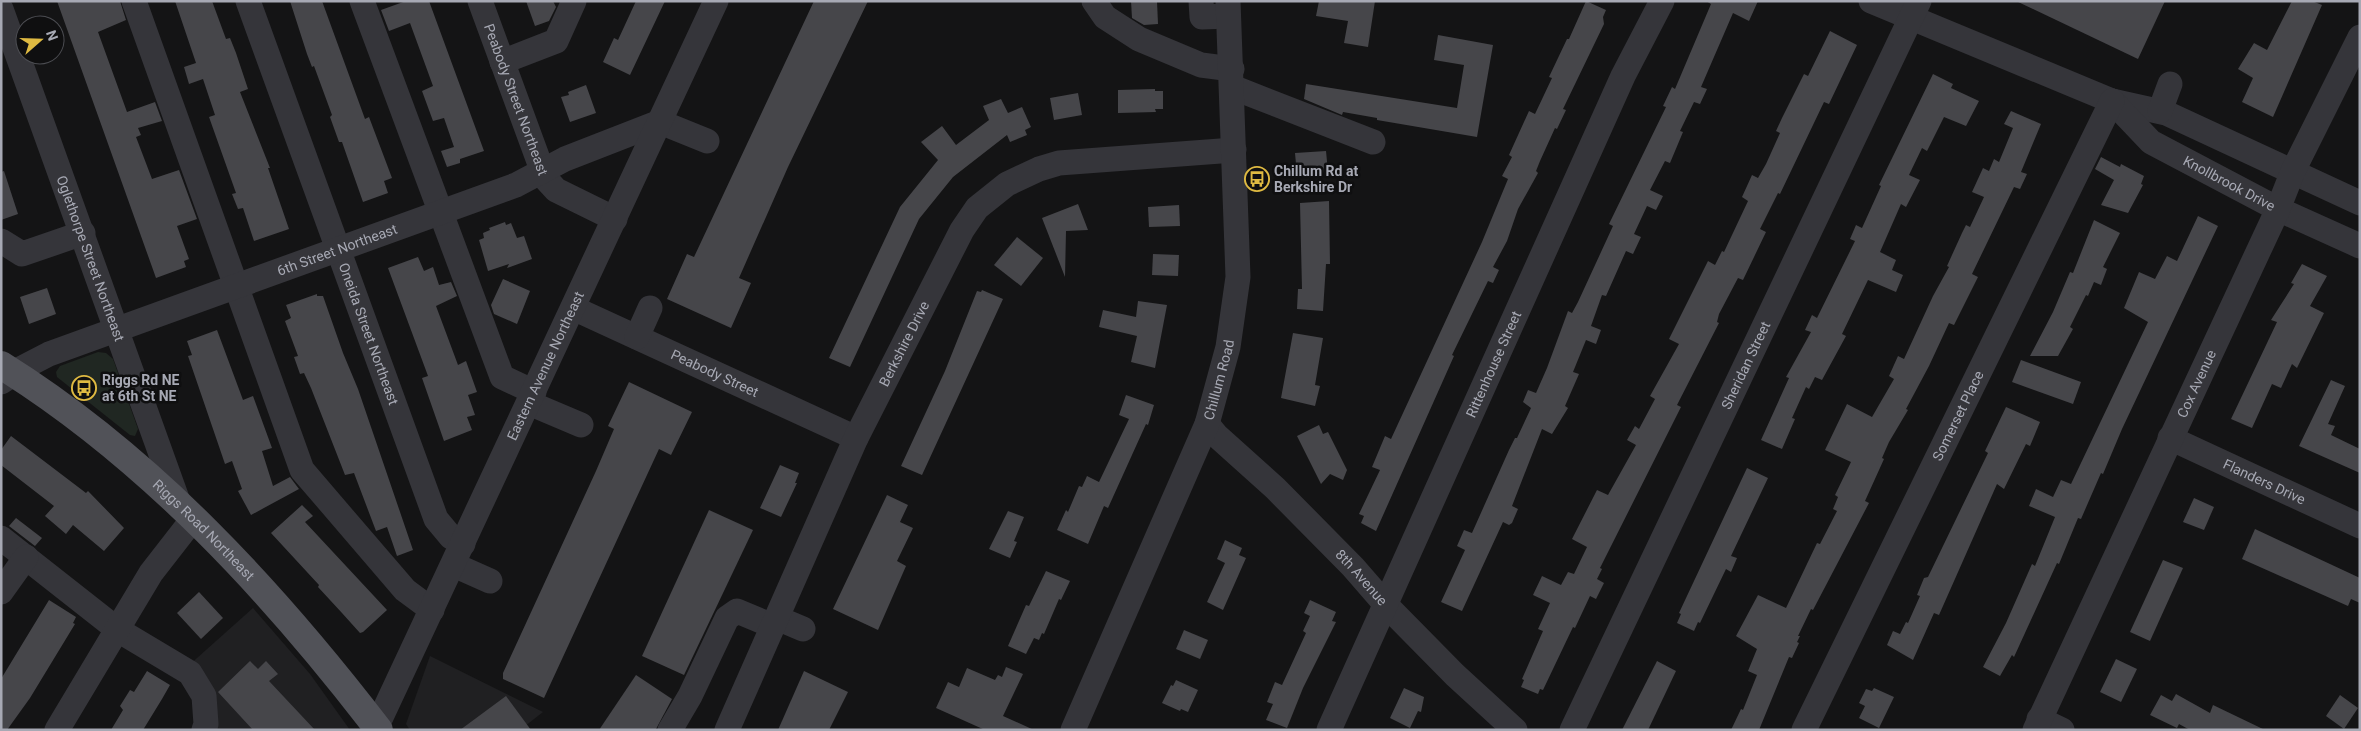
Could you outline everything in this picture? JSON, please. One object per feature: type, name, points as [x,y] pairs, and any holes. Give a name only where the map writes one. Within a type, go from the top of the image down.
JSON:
[{"type":"main road","name":"Riggs Road Northeast","points":[[5,373],[119,451],[187,513],[309,643],[363,706],[377,729]]},
{"type":"street","points":[[134,1],[302,470],[405,590],[432,610]]},
{"type":"street","points":[[362,1],[502,377],[532,398],[581,425]]},
{"type":"street","name":"Peabody Street Northeast","points":[[480,1],[545,178],[556,190],[615,219]]},
{"type":"street","points":[[502,62],[556,41],[574,1]]},
{"type":"street","name":"Eastern Avenue Northeast","points":[[377,729],[716,1]]},
{"type":"street","points":[[1094,1],[1105,16],[1139,39],[1232,78],[1373,142]]},
{"type":"street","points":[[1201,1],[1202,17],[1228,9]]},
{"type":"street","name":"Rittenhouse Street","points":[[1329,730],[1623,76],[1662,1]]},
{"type":"street","name":"Knollbrook Drive","points":[[1870,1],[1915,10],[2112,101],[2160,111],[2360,203]]},
{"type":"street","name":"Oneida Street Northeast","points":[[252,3],[338,249],[436,519],[451,537],[458,554],[490,581]]},
{"type":"street","name":"Oglethorpe Street Northeast","points":[[1,9],[117,329],[187,513]]},
{"type":"street","name":"Chillum Road","points":[[1073,730],[1207,424],[1228,347],[1238,277],[1228,9]]},
{"type":"street","name":"Sheridan Street","points":[[1572,730],[1915,10]]},
{"type":"street","name":"Cox Avenue","points":[[2037,724],[2278,209],[2293,171],[2360,37]]},
{"type":"street","points":[[2160,111],[2170,84]]},
{"type":"street","name":"Knollbrook Drive","points":[[2112,101],[2152,142],[2278,209],[2360,246]]},
{"type":"street","name":"Somerset Place","points":[[1804,730],[2112,101]]},
{"type":"street","points":[[660,122],[707,141]]},
{"type":"street","name":"6th Street Northeast","points":[[5,373],[49,354],[516,185],[566,159],[660,122]]},
{"type":"street","name":"Berkshire Drive","points":[[727,730],[856,438],[948,256],[977,208],[994,193],[1022,176],[1059,163],[1234,150]]},
{"type":"street","points":[[1,240],[22,254],[83,233]]},
{"type":"street","name":"Peabody Street","points":[[573,308],[856,438]]},
{"type":"street","points":[[636,337],[650,308]]},
{"type":"street","name":"8th Avenue","points":[[1207,424],[1216,435],[1294,507],[1353,567],[1386,605],[1478,698],[1515,730]]},
{"type":"street","name":"Flanders Drive","points":[[2170,438],[2360,526]]},
{"type":"street","points":[[58,730],[187,513]]},
{"type":"street","points":[[1,538],[118,630],[190,672],[204,696],[206,724],[204,730]]},
{"type":"street","points":[[1,592],[26,558]]},
{"type":"street","points":[[670,730],[690,696],[727,618],[737,611],[803,629]]},
{"type":"street","points":[[2037,724],[2062,730]]},
{"type":"shaded area","points":[[98,352],[106,353],[113,359],[138,429],[135,436],[130,435],[57,377],[56,372],[60,366]]},
{"type":"shaded area","points":[[253,608],[310,674],[350,730],[209,730],[187,667]]},
{"type":"shaded area","points":[[430,656],[543,712],[520,730],[410,730],[406,724]]},
{"type":"building","points":[[57,1],[120,1],[126,20],[98,32],[127,112],[155,102],[162,121],[138,128],[141,135],[136,137],[152,179],[179,170],[197,219],[177,226],[189,259],[184,261],[186,267],[156,278],[65,23],[65,15],[62,15]]},
{"type":"building","points":[[175,1],[212,1],[226,39],[230,38],[236,53],[248,89],[240,92],[270,168],[268,168],[289,229],[254,241],[243,208],[238,209],[232,194],[236,193],[209,117],[215,115],[203,79],[189,84],[184,67],[196,63]]},
{"type":"building","points":[[290,1],[322,1],[365,119],[369,117],[392,178],[384,181],[388,193],[363,202],[342,142],[339,142],[330,117],[332,115],[314,66],[312,67],[307,54]]},
{"type":"building","points":[[406,1],[429,1],[484,151],[460,159],[460,163],[447,167],[441,151],[454,147],[444,118],[433,121],[422,91],[433,86],[410,23],[389,31],[381,10]]},
{"type":"building","points":[[526,1],[553,1],[556,7],[549,21],[535,26]]},
{"type":"building","points":[[636,1],[665,1],[630,75],[603,62],[614,38],[618,40]]},
{"type":"building","points":[[814,1],[868,1],[788,167],[739,278],[751,283],[731,328],[667,299],[687,254],[694,257]]},
{"type":"building","points":[[1131,1],[1157,1],[1158,24],[1144,25],[1132,18]]},
{"type":"building","points":[[1319,1],[1375,1],[1368,47],[1344,43],[1348,21],[1316,16]]},
{"type":"building","points":[[1586,1],[1606,10],[1603,17],[1604,24],[1563,109],[1566,110],[1557,129],[1555,128],[1536,171],[1538,173],[1518,209],[1507,241],[1493,267],[1499,270],[1493,283],[1488,281],[1452,355],[1454,356],[1376,531],[1361,523],[1364,516],[1359,514],[1380,470],[1372,467],[1385,436],[1391,439],[1482,242],[1508,179],[1502,176],[1512,157],[1509,155],[1529,111],[1535,114],[1552,78],[1549,77]]},
{"type":"building","points":[[1706,1],[1758,1],[1749,21],[1733,13],[1701,87],[1707,89],[1700,104],[1694,102],[1680,131],[1683,132],[1670,163],[1665,161],[1650,190],[1663,196],[1656,210],[1647,206],[1634,234],[1641,237],[1633,254],[1626,251],[1606,296],[1602,295],[1591,326],[1601,330],[1596,344],[1586,340],[1573,372],[1579,374],[1565,406],[1568,408],[1552,434],[1542,429],[1512,506],[1518,509],[1512,523],[1509,525],[1503,522],[1462,611],[1441,602],[1465,550],[1457,546],[1464,530],[1472,533],[1509,450],[1515,438],[1517,438],[1531,408],[1523,402],[1528,390],[1536,393],[1568,311],[1572,313],[1578,302],[1613,226],[1609,224],[1666,107],[1663,106],[1672,87],[1675,89],[1711,4]]},
{"type":"building","points":[[2016,1],[2165,1],[2138,59]]},
{"type":"building","points":[[2292,1],[2312,1],[2322,5],[2273,117],[2242,102],[2253,78],[2238,69],[2254,43],[2267,50]]},
{"type":"building","points":[[1830,31],[1857,45],[1829,104],[1824,102],[1780,194],[1778,193],[1760,229],[1766,232],[1743,280],[1738,278],[1719,314],[1717,322],[1719,323],[1677,405],[1681,407],[1600,568],[1602,569],[1597,579],[1604,583],[1596,599],[1590,596],[1543,690],[1540,689],[1538,694],[1521,687],[1524,680],[1522,679],[1543,631],[1538,629],[1550,603],[1533,595],[1542,576],[1561,585],[1568,572],[1574,574],[1587,547],[1572,539],[1597,490],[1608,495],[1636,445],[1627,440],[1635,426],[1639,429],[1655,399],[1650,396],[1679,344],[1669,339],[1708,261],[1715,265],[1722,251],[1724,252],[1748,201],[1742,197],[1752,175],[1758,178],[1766,164],[1780,133],[1776,131],[1782,118],[1804,74],[1808,76]]},
{"type":"building","points":[[1438,35],[1493,45],[1477,137],[1377,120],[1377,118],[1343,112],[1342,115],[1304,99],[1306,84],[1457,108],[1464,65],[1434,60]]},
{"type":"building","points":[[1933,74],[1953,84],[1951,88],[1979,101],[1966,126],[1944,117],[1927,151],[1922,148],[1909,175],[1920,180],[1906,207],[1901,204],[1880,252],[1896,260],[1892,270],[1903,275],[1896,292],[1868,280],[1842,334],[1846,336],[1822,380],[1815,377],[1809,389],[1806,387],[1792,418],[1795,419],[1782,449],[1761,440],[1789,378],[1786,377],[1811,332],[1805,330],[1812,315],[1817,318],[1855,241],[1850,239],[1856,225],[1862,228],[1881,186],[1879,185]]},
{"type":"building","points":[[586,85],[596,113],[570,122],[561,97],[569,95],[568,92]]},
{"type":"building","points":[[1155,89],[1155,91],[1163,91],[1163,109],[1155,109],[1156,112],[1118,113],[1118,90]]},
{"type":"building","points":[[1078,93],[1082,115],[1054,120],[1050,98]]},
{"type":"building","points":[[1001,99],[1008,113],[1022,107],[1031,127],[1025,130],[1027,135],[1010,142],[1007,135],[953,177],[919,219],[850,367],[829,358],[900,207],[938,160],[921,142],[942,126],[956,145],[989,120],[983,106]]},
{"type":"building","points":[[2011,111],[2041,124],[2021,172],[2027,174],[2020,189],[2014,187],[1972,274],[1978,277],[1954,325],[1949,323],[1906,409],[1908,410],[1889,442],[1882,458],[1884,459],[1865,501],[1869,503],[1813,610],[1811,609],[1798,636],[1800,636],[1797,642],[1799,643],[1792,658],[1789,657],[1759,730],[1731,730],[1741,709],[1743,710],[1757,675],[1748,671],[1757,649],[1736,636],[1758,595],[1786,608],[1817,543],[1820,544],[1837,511],[1833,509],[1838,497],[1835,495],[1851,462],[1825,450],[1847,404],[1872,417],[1894,379],[1889,376],[1898,356],[1904,359],[1933,296],[1949,267],[1947,266],[1962,233],[1966,225],[1970,227],[1984,197],[1972,192],[1983,168],[1989,171],[1994,159],[1999,162],[2013,128],[2004,124]]},
{"type":"building","points":[[1326,151],[1328,172],[1297,175],[1295,153]]},
{"type":"building","points":[[2101,157],[2120,167],[2121,164],[2144,176],[2141,184],[2143,185],[2128,213],[2101,205],[2114,180],[2095,169]]},
{"type":"building","points":[[4,171],[18,214],[1,220],[1,172]]},
{"type":"building","points":[[1329,201],[1330,264],[1326,264],[1323,311],[1297,309],[1298,289],[1302,289],[1300,203]]},
{"type":"building","points":[[1078,204],[1088,230],[1066,231],[1065,277],[1042,218]]},
{"type":"building","points":[[1179,205],[1180,226],[1149,227],[1148,207]]},
{"type":"building","points":[[2198,216],[2218,226],[2122,429],[2103,474],[2101,473],[2081,519],[2078,518],[2059,564],[2057,563],[2014,657],[2012,655],[2000,676],[1983,667],[2006,623],[2032,564],[2035,566],[2055,517],[2029,506],[2036,489],[2053,497],[2061,480],[2071,484],[2148,322],[2124,308],[2139,272],[2155,279],[2167,256],[2177,261]]},
{"type":"building","points":[[2094,220],[2120,233],[2103,267],[2107,269],[2101,285],[2094,282],[2088,296],[2086,295],[2070,327],[2073,329],[2058,356],[2030,356],[2053,312],[2070,272],[2073,273]]},
{"type":"building","points":[[505,222],[506,225],[511,223],[517,238],[524,236],[532,259],[507,268],[509,264],[488,271],[479,240],[484,238],[483,233],[490,230],[489,228]]},
{"type":"building","points":[[1017,237],[1043,258],[1021,286],[994,265]]},
{"type":"building","points":[[1153,254],[1179,255],[1178,276],[1152,275]]},
{"type":"building","points":[[418,257],[424,271],[433,267],[439,285],[451,282],[457,296],[436,306],[458,365],[466,361],[477,392],[468,395],[475,415],[467,417],[472,430],[444,441],[422,378],[428,376],[388,268]]},
{"type":"building","points":[[2302,264],[2327,276],[2310,306],[2324,313],[2297,368],[2292,364],[2281,388],[2272,384],[2252,428],[2231,419],[2277,322],[2271,320],[2294,284],[2291,283]]},
{"type":"building","points":[[503,279],[530,291],[517,324],[494,314],[491,305]]},
{"type":"building","points":[[47,288],[56,314],[29,324],[20,297]]},
{"type":"building","points":[[982,290],[1003,299],[922,475],[901,466],[945,371],[977,291],[981,292]]},
{"type":"building","points":[[317,294],[317,296],[323,296],[358,389],[413,550],[397,556],[387,527],[376,531],[354,473],[345,475],[311,388],[304,373],[300,374],[294,357],[298,356],[285,321],[291,318],[286,305]]},
{"type":"building","points":[[1138,301],[1167,305],[1155,368],[1131,362],[1137,336],[1099,327],[1103,310],[1136,317]]},
{"type":"building","points":[[217,330],[243,400],[253,396],[272,448],[262,451],[273,486],[290,477],[299,489],[251,515],[238,491],[242,489],[232,461],[225,464],[188,356],[192,355],[187,341]]},
{"type":"building","points":[[1293,333],[1323,338],[1315,385],[1320,386],[1315,406],[1281,398]]},
{"type":"building","points":[[2021,360],[2081,382],[2073,404],[2012,382]]},
{"type":"building","points":[[2331,380],[2345,386],[2328,424],[2335,426],[2331,435],[2360,449],[2360,473],[2299,446]]},
{"type":"building","points":[[629,382],[692,412],[671,455],[659,449],[544,698],[503,679],[503,673],[596,471],[614,429],[608,426]]},
{"type":"building","points":[[1126,395],[1154,405],[1148,425],[1146,424],[1108,508],[1104,506],[1088,544],[1057,530],[1066,510],[1068,512],[1079,486],[1082,487],[1087,476],[1099,482],[1129,419],[1119,415]]},
{"type":"building","points":[[2006,407],[2040,422],[2030,446],[2026,444],[2004,489],[1997,484],[1939,615],[1934,613],[1913,660],[1887,645],[1893,631],[1900,634],[1906,622],[1908,623],[1920,596],[1917,595],[1924,578],[1928,577],[1988,453],[1985,451]]},
{"type":"building","points":[[1319,425],[1323,434],[1328,432],[1347,470],[1343,480],[1330,474],[1321,484],[1297,436]]},
{"type":"building","points":[[11,436],[86,493],[88,491],[124,528],[104,551],[73,525],[66,534],[45,516],[54,506],[1,465],[1,450]]},
{"type":"building","points":[[780,465],[799,473],[795,483],[797,483],[781,517],[760,508]]},
{"type":"building","points":[[1747,468],[1768,478],[1731,556],[1737,558],[1731,572],[1726,569],[1700,623],[1698,622],[1694,631],[1677,623],[1681,614],[1679,613]]},
{"type":"building","points":[[887,495],[908,505],[900,522],[913,528],[897,561],[906,566],[878,630],[833,609]]},
{"type":"building","points":[[2194,498],[2214,507],[2204,530],[2183,522]]},
{"type":"building","points":[[302,505],[313,516],[305,522],[387,610],[363,632],[360,633],[271,533]]},
{"type":"building","points":[[709,510],[753,530],[684,675],[642,656]]},
{"type":"building","points":[[1008,511],[1024,517],[1014,541],[1017,542],[1010,558],[989,549]]},
{"type":"building","points":[[16,518],[42,538],[35,546],[9,526]]},
{"type":"building","points":[[2255,529],[2360,578],[2360,603],[2351,599],[2348,606],[2242,559]]},
{"type":"building","points":[[1225,540],[1242,548],[1239,555],[1246,558],[1223,610],[1207,602],[1225,563],[1217,559]]},
{"type":"building","points":[[2163,560],[2183,568],[2150,641],[2130,632]]},
{"type":"building","points":[[1046,571],[1070,581],[1061,600],[1059,599],[1044,634],[1042,633],[1039,640],[1034,638],[1026,654],[1008,646],[1026,605],[1029,606]]},
{"type":"building","points":[[199,592],[223,618],[201,639],[177,613]]},
{"type":"building","points":[[49,600],[76,617],[73,623],[75,624],[30,698],[7,730],[1,730],[1,679]]},
{"type":"building","points":[[1310,600],[1336,612],[1332,621],[1336,622],[1303,688],[1287,728],[1266,720],[1273,704],[1267,702],[1275,682],[1282,685],[1306,633],[1303,631],[1310,616],[1304,613]]},
{"type":"building","points":[[1184,630],[1208,640],[1200,659],[1176,649]]},
{"type":"building","points":[[2116,659],[2137,669],[2121,702],[2100,692]]},
{"type":"building","points":[[250,661],[258,669],[266,661],[278,674],[269,681],[315,730],[253,730],[218,692]]},
{"type":"building","points":[[1657,661],[1676,671],[1648,730],[1622,730]]},
{"type":"building","points":[[1006,667],[1023,674],[1003,716],[1034,730],[985,730],[936,708],[948,682],[959,687],[967,668],[995,680],[998,675],[1002,677]]},
{"type":"building","points":[[147,671],[170,685],[162,699],[143,730],[111,730],[123,710],[120,706],[130,690],[134,692]]},
{"type":"building","points":[[804,671],[848,692],[829,730],[778,730]]},
{"type":"building","points":[[636,675],[672,699],[656,729],[599,730]]},
{"type":"building","points":[[1176,680],[1198,690],[1188,712],[1181,709],[1180,711],[1162,703],[1171,685],[1173,686]]},
{"type":"building","points":[[1404,688],[1424,697],[1421,712],[1418,711],[1410,728],[1390,718]]},
{"type":"building","points":[[1874,688],[1894,697],[1879,728],[1859,718],[1865,706],[1859,703],[1866,689],[1872,691]]},
{"type":"building","points":[[2176,694],[2210,713],[2213,705],[2265,730],[2190,730],[2179,724],[2177,728],[2150,715],[2161,695],[2172,701]]},
{"type":"building","points":[[2340,695],[2358,708],[2344,729],[2326,716]]},
{"type":"building","points":[[506,696],[531,730],[460,730]]},
{"type":"place","name":"Chillum Rd at Berkshire Dr","points":[[1257,179]]},
{"type":"place","name":"Riggs Rd NE at 6th St NE","points":[[84,388]]}]
